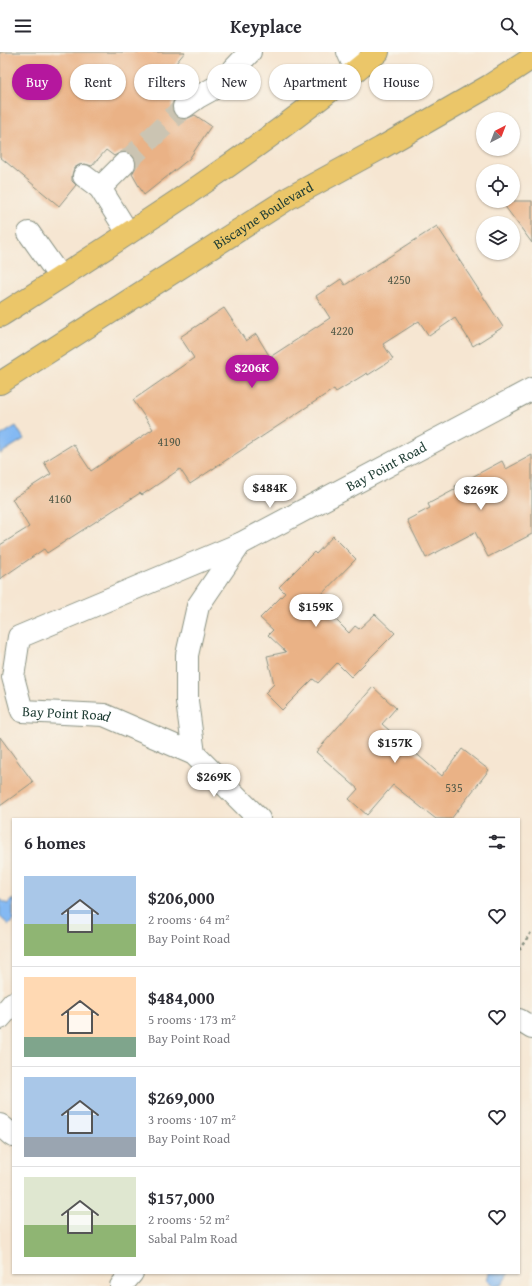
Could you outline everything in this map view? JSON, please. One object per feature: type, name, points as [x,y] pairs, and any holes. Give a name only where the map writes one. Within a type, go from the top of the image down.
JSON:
[{"type":"main road","points":[[0,316],[240,159],[294,120],[352,61],[378,52]]},
{"type":"main road","name":"Biscayne Boulevard","points":[[0,383],[289,198],[381,148],[489,86],[532,58]]},
{"type":"street","points":[[184,107],[218,86],[250,52]]},
{"type":"street","points":[[124,164],[92,182],[128,233]]},
{"type":"street","points":[[29,233],[60,277]]},
{"type":"street","name":"Bay Point Road","points":[[194,754],[104,715],[22,711],[13,677],[19,637],[240,544],[532,389]]},
{"type":"street","name":"Bay Point Road","points":[[194,754],[187,701],[187,655],[198,606],[240,544]]},
{"type":"street","points":[[194,754],[258,818]]},
{"type":"street","points":[[0,1018],[12,1003]]},
{"type":"street","points":[[520,1021],[532,1028]]},
{"type":"street","points":[[0,1125],[12,1135]]},
{"type":"street","points":[[121,1286],[131,1274]]},
{"type":"path","points":[[520,949],[532,931]]},
{"type":"water","points":[[16,426],[24,439],[0,454],[0,436]]},
{"type":"water","points":[[0,899],[7,904],[12,900],[12,921],[9,925],[0,917]]},
{"type":"water","points":[[489,1274],[508,1274],[501,1285],[494,1286],[487,1280]]},
{"type":"building","points":[[0,52],[185,52],[175,64],[134,64],[134,100],[174,100],[172,109],[178,118],[186,119],[195,115],[211,126],[189,159],[144,195],[132,174],[136,167],[136,161],[133,155],[128,152],[121,152],[114,156],[106,150],[92,166],[85,164],[74,168],[72,181],[76,185],[59,206],[0,157]]},
{"type":"building","points":[[520,201],[532,201],[532,243],[520,227],[520,216],[512,216],[506,208],[520,208]]},
{"type":"building","points":[[437,226],[503,327],[473,346],[455,318],[429,336],[419,321],[383,344],[393,359],[368,375],[367,373],[336,392],[334,389],[190,484],[180,469],[142,495],[140,493],[47,553],[44,549],[0,579],[0,545],[29,527],[12,499],[51,474],[44,462],[73,444],[91,471],[153,429],[133,400],[194,358],[180,337],[224,308],[246,341],[256,334],[270,357],[330,318],[316,296],[341,279],[345,285]]},
{"type":"building","points":[[532,455],[532,534],[488,557],[475,532],[426,558],[407,520],[430,508],[428,504],[456,489],[455,486],[502,461],[506,469]]},
{"type":"building","points":[[333,536],[356,559],[316,600],[349,633],[355,626],[359,629],[375,614],[395,633],[351,677],[337,663],[318,683],[313,679],[282,710],[265,693],[274,684],[267,656],[286,652],[268,635],[273,630],[260,618],[285,593],[279,587],[314,552],[316,554]]},
{"type":"building","points":[[373,687],[396,708],[382,724],[442,776],[462,749],[489,770],[452,818],[435,818],[393,785],[367,815],[349,799],[358,789],[316,752]]},
{"type":"building","points":[[0,737],[33,782],[0,806]]},
{"type":"tunnel","points":[[124,164],[184,107]]}]
